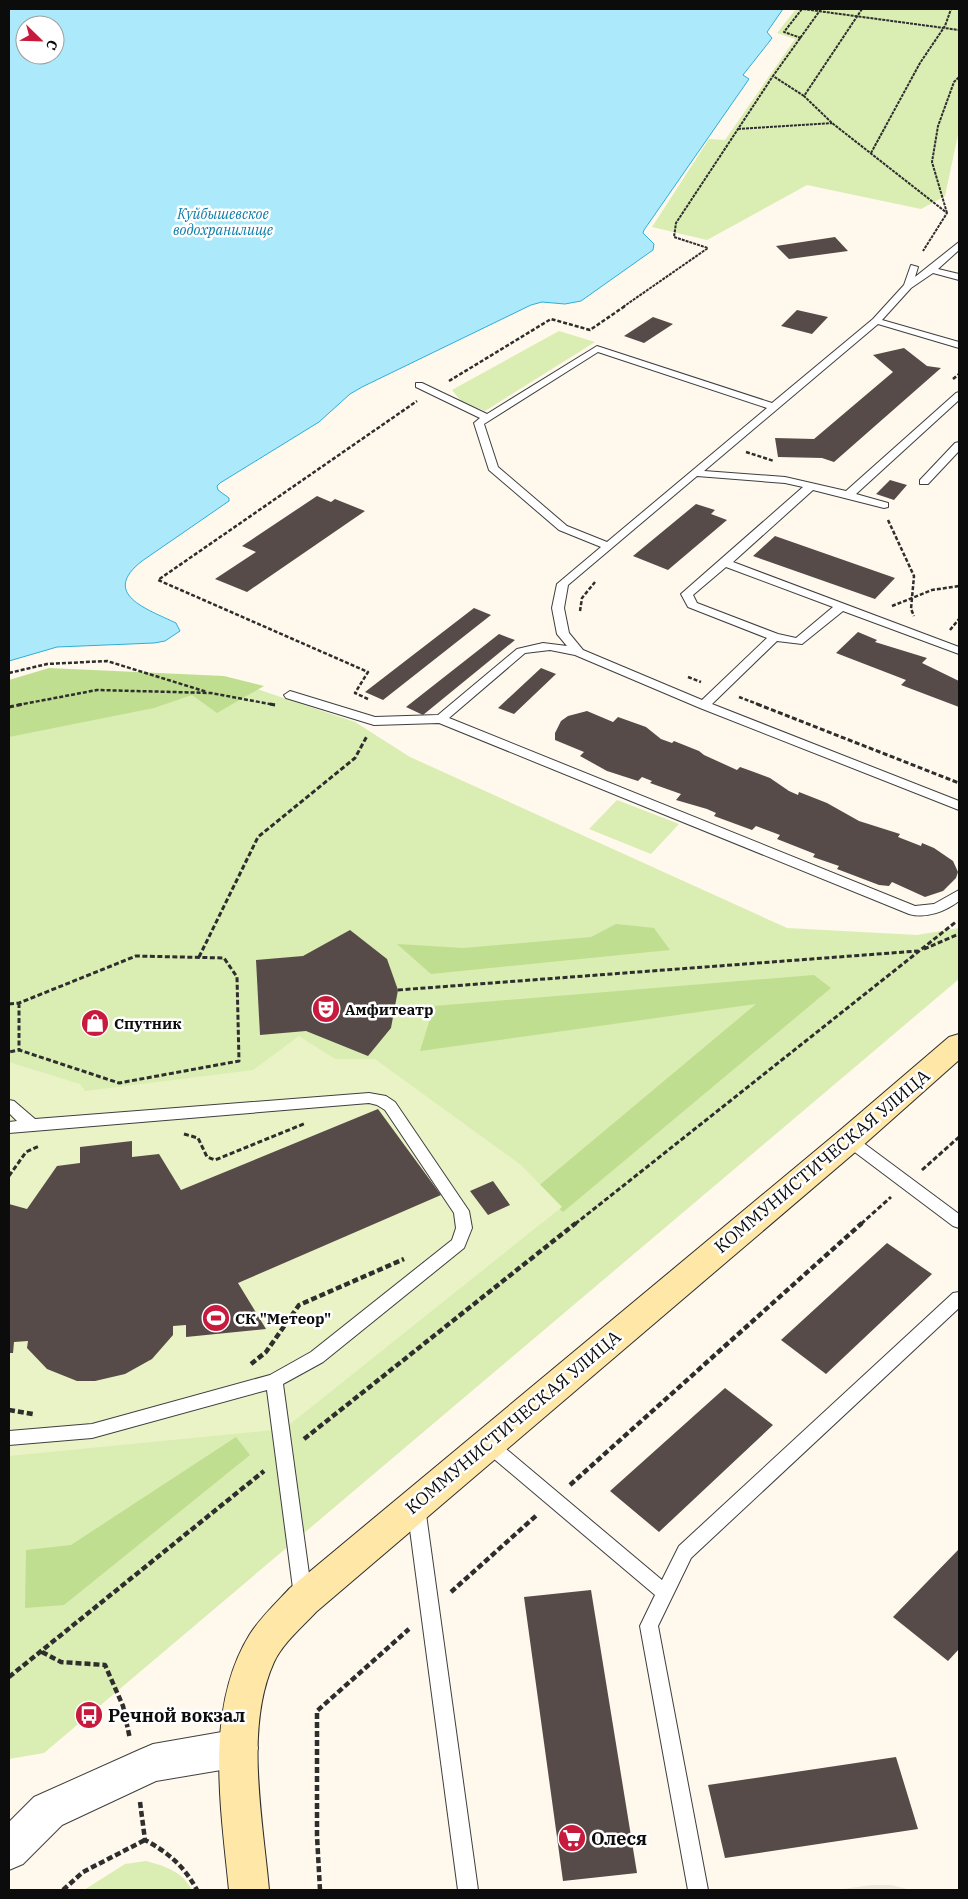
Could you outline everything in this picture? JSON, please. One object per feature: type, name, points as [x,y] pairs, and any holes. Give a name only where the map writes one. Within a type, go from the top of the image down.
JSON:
[{"type":"main road","name":"КОММУНИСТИЧЕСКАЯ УЛИЦА","points":[[249,1890],[239,1748],[246,1685],[258,1655],[274,1631],[303,1600],[487,1443],[849,1140],[959,1044]]},
{"type":"street","points":[[9,1850],[48,1811],[153,1763],[239,1748]]},
{"type":"lane","points":[[579,652],[562,634],[558,608],[563,584],[876,321],[908,286],[932,270],[959,245]]},
{"type":"lane","points":[[908,286],[914,266]]},
{"type":"lane","points":[[932,270],[959,277]]},
{"type":"lane","points":[[876,321],[959,345]]},
{"type":"lane","points":[[608,546],[563,528],[494,468],[479,423],[597,348],[774,407]]},
{"type":"lane","points":[[419,385],[487,418]]},
{"type":"lane","points":[[848,494],[959,395]]},
{"type":"lane","points":[[924,482],[959,445]]},
{"type":"lane","points":[[694,473],[785,480],[848,494],[884,505]]},
{"type":"lane","points":[[812,485],[725,563],[687,594],[692,605],[775,637],[798,642],[841,606]]},
{"type":"lane","points":[[725,563],[959,651]]},
{"type":"lane","points":[[704,705],[775,637]]},
{"type":"lane","points":[[441,719],[521,651],[538,646],[557,647],[579,652],[704,705],[959,806]]},
{"type":"lane","points":[[290,695],[374,721],[441,719],[914,911],[931,911],[947,904],[959,894]]},
{"type":"lane","points":[[9,1127],[369,1098],[381,1100],[390,1106],[461,1211],[465,1222],[464,1233],[458,1244],[317,1357],[274,1381],[92,1432],[9,1438]]},
{"type":"lane","points":[[9,1105],[32,1125]]},
{"type":"lane","points":[[849,1140],[959,1222]]},
{"type":"lane","points":[[698,1890],[649,1626],[684,1552],[959,1298]]},
{"type":"lane","points":[[274,1381],[303,1600]]},
{"type":"lane","points":[[487,1443],[665,1593]]},
{"type":"lane","points":[[416,1504],[468,1890]]},
{"type":"path","points":[[801,38],[784,32],[803,9],[945,26],[959,30]]},
{"type":"path","points":[[804,96],[862,9]]},
{"type":"path","points":[[870,153],[920,63],[945,26],[951,9]]},
{"type":"path","points":[[199,958],[258,836],[355,758],[374,721],[378,704],[355,693],[368,672],[158,580],[432,391],[551,320],[590,330],[708,248],[674,237],[676,223],[773,76],[820,10]]},
{"type":"path","points":[[773,76],[804,96],[832,123],[947,213]]},
{"type":"path","points":[[914,266],[947,213],[932,162],[938,126],[954,82],[959,77]]},
{"type":"path","points":[[738,129],[832,123]]},
{"type":"path","points":[[952,380],[959,374]]},
{"type":"path","points":[[750,445],[743,451],[778,463]]},
{"type":"path","points":[[888,520],[914,576],[911,609],[923,637]]},
{"type":"path","points":[[855,611],[870,606],[889,607],[912,600],[932,590],[959,586]]},
{"type":"path","points":[[9,674],[46,664],[107,661],[211,693],[274,706],[290,695]]},
{"type":"path","points":[[9,707],[97,690],[211,693]]},
{"type":"path","points":[[9,1678],[284,1455],[959,919]]},
{"type":"path","points":[[398,990],[919,951],[959,934]]},
{"type":"path","points":[[9,1004],[19,1003],[136,956],[224,958],[237,977],[239,1061],[119,1083],[19,1050],[9,1052]]},
{"type":"path","points":[[19,1003],[19,1050]]},
{"type":"path","points":[[178,1135],[188,1134],[198,1138],[207,1157],[215,1160],[315,1120]]},
{"type":"path","points":[[320,1890],[317,1836],[317,1711],[959,1137]]},
{"type":"path","points":[[9,1176],[26,1152],[36,1146],[45,1146]]},
{"type":"path","points":[[246,1368],[258,1361],[272,1348],[288,1317],[299,1305],[409,1257]]},
{"type":"path","points":[[63,1890],[83,1872],[145,1840]]},
{"type":"green space","points":[[796,9],[959,9],[959,130],[945,196],[921,209],[807,185],[707,240],[652,227],[709,139],[725,140],[795,39],[777,33]]},
{"type":"green space","points":[[559,331],[595,342],[485,411],[461,401],[452,390]]},
{"type":"green space","points":[[49,668],[224,676],[264,686],[217,713],[192,695],[154,708],[9,737],[9,680]]},
{"type":"green space","points":[[227,679],[355,722],[410,757],[787,928],[917,935],[959,928],[959,979],[44,1753],[9,1759],[9,687]]},
{"type":"green space","points":[[617,800],[679,824],[651,854],[589,829]]},
{"type":"green space","points":[[616,924],[654,928],[670,950],[431,974],[397,944],[463,948],[591,937]]},
{"type":"green space","points":[[814,975],[831,988],[563,1212],[536,1188],[756,1004],[420,1051],[434,1006]]},
{"type":"green space","name":"СК \"Метеор\"","points":[[299,1036],[335,1059],[375,1059],[521,1165],[562,1207],[284,1429],[9,1456],[9,1062],[80,1084],[85,1091],[253,1070]]},
{"type":"green space","points":[[236,1437],[250,1455],[64,1605],[25,1608],[26,1550],[71,1545]]},
{"type":"green space","points":[[146,1861],[178,1874],[192,1890],[84,1890],[125,1864]]},
{"type":"shaded area","points":[[872,1885],[891,1885],[911,1890],[835,1890]]},
{"type":"water","name":"Куйбышевское водохранилище","points":[[9,9],[783,9],[767,32],[772,38],[743,75],[749,79],[644,230],[643,233],[654,244],[653,250],[581,301],[565,304],[542,302],[531,305],[362,387],[350,394],[319,422],[220,483],[217,486],[218,490],[229,498],[229,501],[142,561],[130,573],[126,583],[127,591],[132,599],[141,606],[176,623],[180,631],[165,641],[57,647],[9,661]]},
{"type":"building","points":[[835,237],[848,251],[789,259],[776,246]]},
{"type":"building","points":[[797,310],[828,317],[812,334],[781,326]]},
{"type":"building","points":[[653,317],[673,324],[644,343],[624,336]]},
{"type":"building","points":[[904,348],[927,366],[941,368],[834,462],[822,458],[778,457],[775,438],[814,439],[893,372],[873,355]]},
{"type":"building","points":[[890,480],[907,485],[894,500],[876,494]]},
{"type":"building","points":[[317,496],[331,502],[335,499],[365,511],[247,592],[215,579],[256,552],[242,546]]},
{"type":"building","points":[[696,504],[715,510],[711,514],[727,520],[668,570],[633,556]]},
{"type":"building","points":[[775,536],[895,578],[875,599],[753,556]]},
{"type":"building","points":[[474,608],[491,615],[383,700],[365,692]]},
{"type":"building","points":[[858,632],[877,640],[875,642],[927,658],[922,663],[959,681],[959,707],[901,685],[906,680],[836,653]]},
{"type":"building","points":[[499,634],[515,640],[423,715],[406,707]]},
{"type":"building","points":[[541,668],[556,674],[514,714],[498,708]]},
{"type":"building","points":[[587,711],[613,722],[618,717],[646,727],[661,739],[672,743],[674,741],[699,751],[737,770],[740,767],[770,778],[798,795],[799,792],[827,803],[859,821],[900,834],[898,837],[921,846],[922,843],[934,848],[953,861],[958,872],[956,878],[943,891],[925,897],[892,882],[889,886],[879,885],[837,869],[839,866],[813,857],[815,854],[777,839],[780,835],[756,826],[752,830],[714,816],[716,813],[707,809],[676,800],[681,794],[650,783],[652,781],[642,777],[638,781],[607,771],[580,756],[584,752],[555,740],[555,733],[561,721],[568,716]]},
{"type":"building","name":"Амфитеатр","points":[[350,930],[387,959],[398,990],[391,1028],[368,1056],[306,1031],[260,1035],[256,960],[303,956]]},
{"type":"building","points":[[378,1109],[441,1195],[238,1283],[266,1329],[186,1337],[186,1325],[173,1326],[173,1335],[152,1359],[125,1374],[95,1381],[77,1381],[47,1369],[27,1348],[28,1341],[14,1342],[13,1353],[9,1353],[9,1204],[27,1209],[57,1166],[80,1163],[80,1147],[132,1141],[132,1157],[159,1154],[181,1190]]},
{"type":"building","points":[[493,1181],[510,1205],[488,1215],[470,1191]]},
{"type":"building","points":[[887,1243],[932,1274],[826,1374],[781,1340]]},
{"type":"building","points":[[725,1388],[773,1425],[659,1532],[610,1491]]},
{"type":"building","points":[[959,1549],[959,1649],[948,1661],[893,1617]]},
{"type":"building","points":[[591,1590],[637,1873],[563,1881],[524,1597]]},
{"type":"building","points":[[896,1757],[918,1829],[725,1858],[708,1785]]},
{"type":"place","name":"Амфитеатр","points":[[326,1009]]},
{"type":"place","name":"Спутник","points":[[95,1023]]},
{"type":"place","name":"СК \"Метеор\"","points":[[216,1318]]},
{"type":"place","name":"Речной вокзал","points":[[89,1715]]},
{"type":"place","name":"Олеся","points":[[572,1838]]}]
